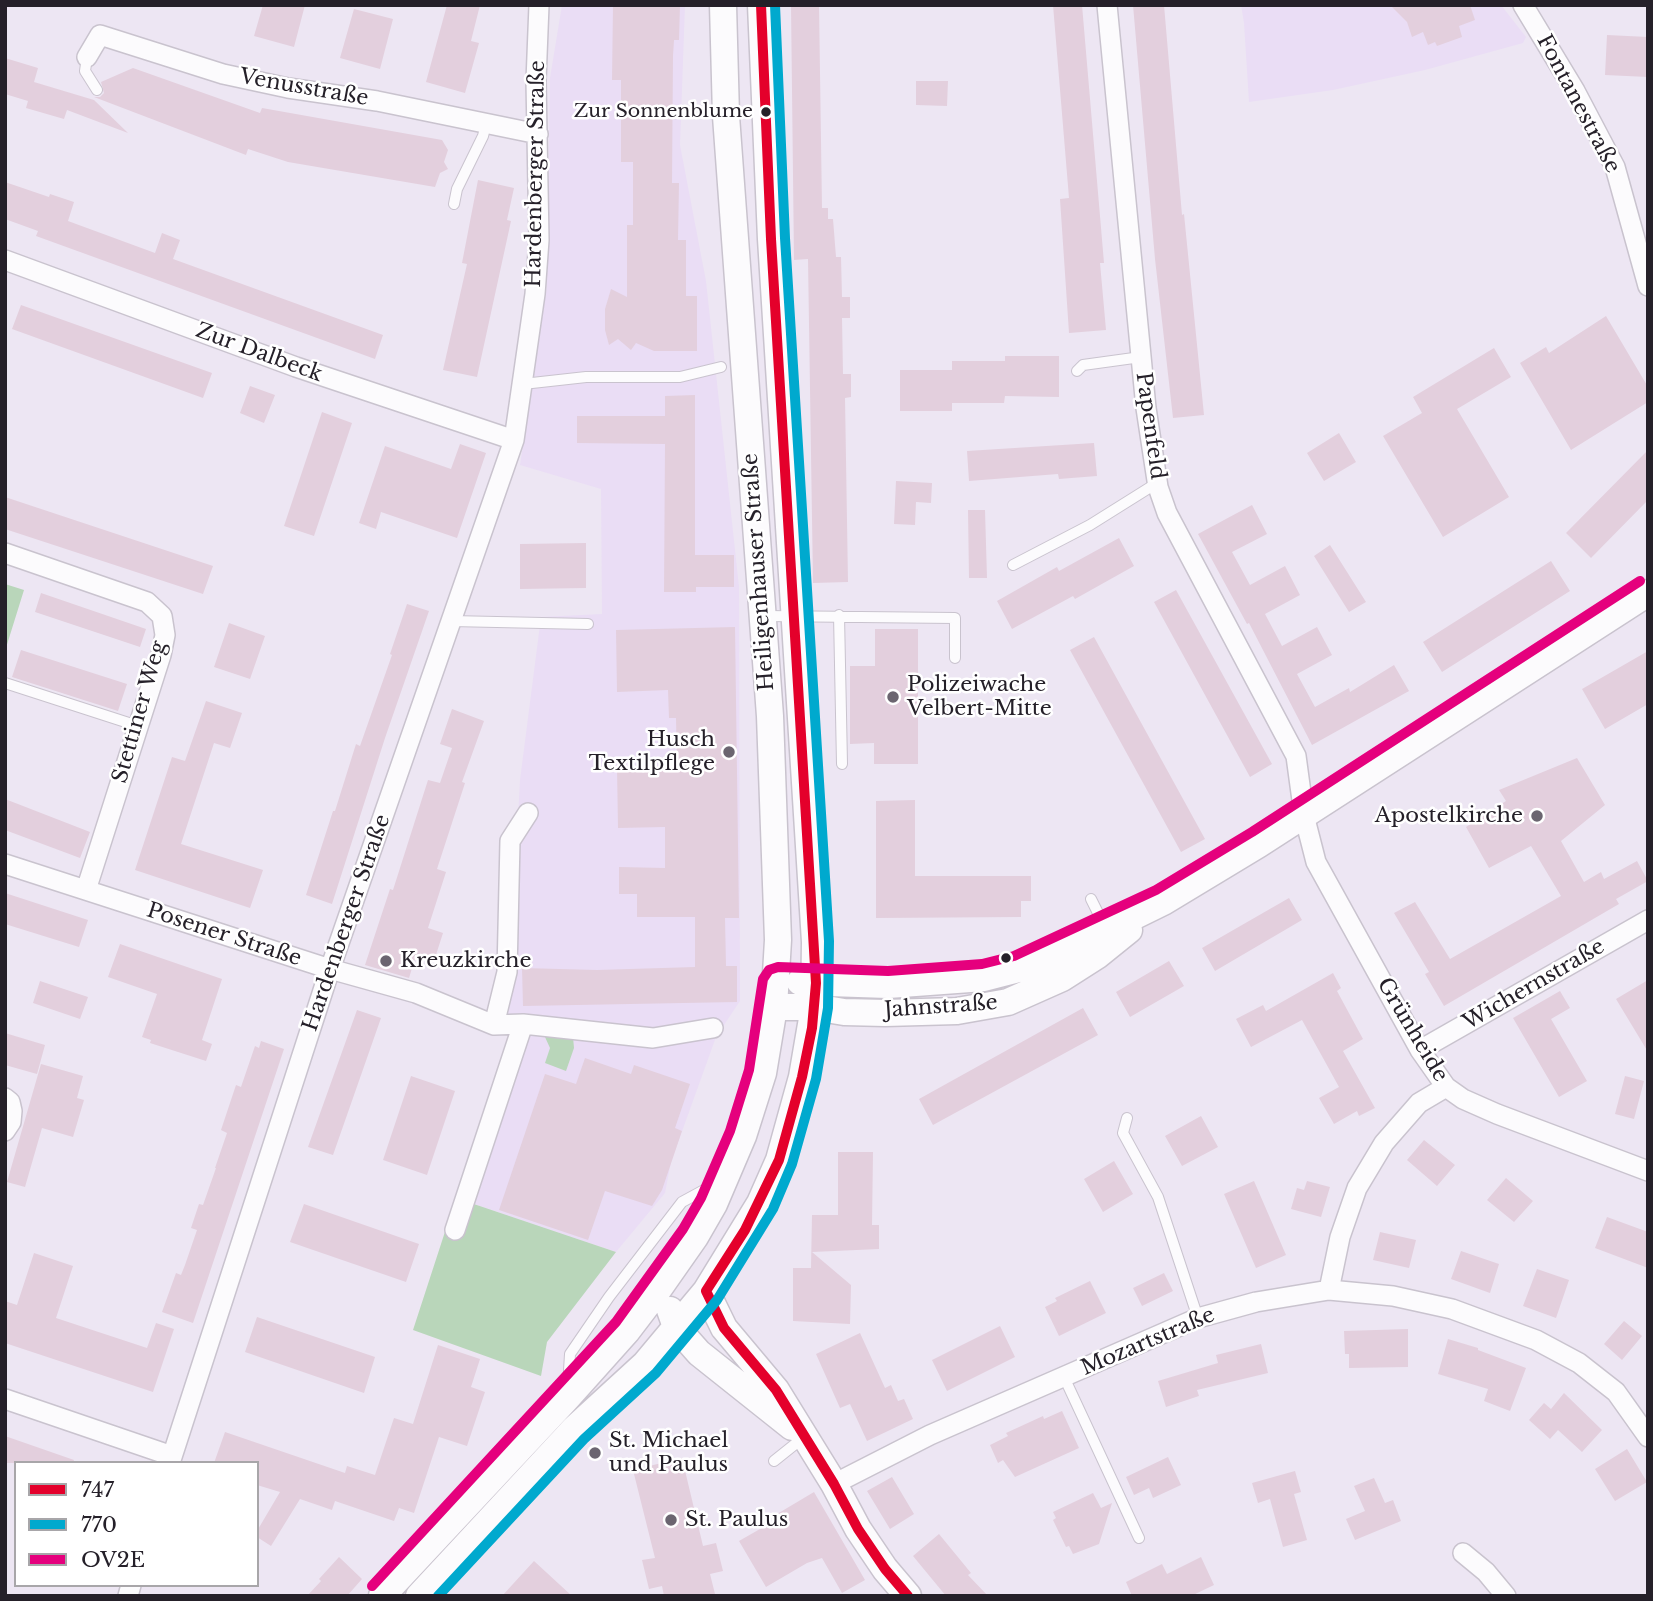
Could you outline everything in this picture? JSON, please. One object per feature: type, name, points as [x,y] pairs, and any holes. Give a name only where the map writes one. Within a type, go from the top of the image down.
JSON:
[{"type":"main road","name":"Heiligenhauser Straße","points":[[382,1596],[627,1332],[695,1237],[743,1136],[763,1073],[777,981],[778,940],[770,716],[726,116],[723,5]]},
{"type":"main road","name":"Heiligenhauser Straße","points":[[419,1596],[574,1429],[645,1364],[706,1291],[760,1203],[779,1160],[793,1116],[815,995],[771,239],[761,5]]},
{"type":"main road","name":"Jahnstraße","points":[[815,995],[888,985],[984,978],[1018,969],[1102,932],[1163,902],[1304,815],[1648,593]]},
{"type":"main road","name":"Jahnstraße","points":[[815,995],[844,1012],[957,1011],[1008,1002],[1062,978],[1089,961],[1163,902]]},
{"type":"main road","points":[[777,981],[815,995]]},
{"type":"main road","points":[[774,1007],[815,995]]},
{"type":"main road","points":[[664,1281],[676,1327],[699,1353],[805,1436]]},
{"type":"main road","points":[[706,1291],[724,1328],[776,1390],[834,1484],[858,1529],[885,1569],[908,1596]]},
{"type":"street","name":"Hardenberger Straße","points":[[171,1460],[330,969],[514,440],[535,294],[539,240],[536,81],[539,5]]},
{"type":"street","name":"Papenfeld","points":[[1107,5],[1146,408],[1157,483],[1167,513],[1296,755],[1304,815]]},
{"type":"street","name":"Fontanestraße","points":[[1523,5],[1575,91],[1615,167],[1648,286]]},
{"type":"street","name":"Venusstraße","points":[[86,57],[100,35],[223,74],[288,88],[377,101],[538,134]]},
{"type":"street","name":"Zur Dalbeck","points":[[5,260],[296,367],[514,440]]},
{"type":"street","name":"Stettiner Weg","points":[[5,553],[147,601],[162,616],[165,635],[161,655],[86,890]]},
{"type":"street","points":[[494,1025],[507,972],[510,841],[528,813]]},
{"type":"street","name":"Grünheide","points":[[1304,815],[1316,862],[1420,1050],[1446,1087],[1463,1099],[1497,1114],[1648,1171]]},
{"type":"street","name":"Posener Straße","points":[[5,864],[330,969],[416,993],[494,1025],[523,1024],[653,1038],[713,1028]]},
{"type":"street","name":"Wichernstraße","points":[[1420,1050],[1648,920]]},
{"type":"street","points":[[455,1230],[523,1024]]},
{"type":"street","points":[[1329,1290],[1340,1237],[1357,1188],[1384,1143],[1419,1103],[1446,1087]]},
{"type":"street","points":[[5,1098],[10,1102],[12,1122],[5,1131]]},
{"type":"street","name":"Mozartstraße","points":[[834,1484],[930,1435],[1198,1318],[1256,1302],[1329,1290],[1393,1296],[1452,1309],[1536,1340],[1579,1363],[1616,1392],[1648,1437]]},
{"type":"street","points":[[5,1399],[171,1460]]},
{"type":"street","points":[[1463,1553],[1486,1572],[1506,1596]]},
{"type":"lane","points":[[86,57],[85,71],[97,90]]},
{"type":"lane","points":[[454,204],[457,190],[486,124]]},
{"type":"lane","points":[[1077,371],[1083,365],[1141,357]]},
{"type":"lane","points":[[523,384],[586,377],[680,377],[721,367]]},
{"type":"lane","points":[[1013,565],[1090,525],[1157,483]]},
{"type":"lane","points":[[839,615],[842,764]]},
{"type":"lane","points":[[763,616],[955,618],[955,658]]},
{"type":"lane","points":[[452,621],[588,624]]},
{"type":"lane","points":[[5,683],[138,726]]},
{"type":"lane","points":[[1091,899],[1098,913],[1102,932]]},
{"type":"lane","points":[[1127,1118],[1123,1133],[1158,1197],[1198,1318]]},
{"type":"lane","points":[[567,1398],[570,1354],[608,1297],[682,1202],[725,1178]]},
{"type":"lane","points":[[1064,1377],[1139,1538]]},
{"type":"lane","points":[[774,1461],[805,1436]]},
{"type":"shaded area","points":[[562,5],[685,5],[680,145],[706,281],[739,587],[740,1001],[716,1037],[671,1162],[665,1193],[616,1252],[456,1198],[520,1016],[508,1015],[520,780],[541,617],[602,614],[601,489],[520,465],[547,286],[550,78]]},
{"type":"shaded area","points":[[1241,5],[1501,5],[1526,37],[1523,43],[1425,70],[1333,90],[1249,102]]},
{"type":"green space","points":[[5,584],[24,590],[5,651]]},
{"type":"green space","points":[[554,1032],[573,1037],[574,1048],[566,1071],[545,1063],[550,1048],[545,1037]]},
{"type":"green space","points":[[456,1198],[616,1252],[547,1342],[541,1376],[413,1330]]},
{"type":"building","points":[[263,5],[305,5],[294,47],[254,36]]},
{"type":"building","points":[[447,5],[480,5],[471,41],[479,43],[465,93],[426,82]]},
{"type":"building","points":[[613,5],[680,5],[679,40],[674,40],[673,56],[672,183],[679,183],[678,240],[686,240],[686,296],[697,296],[697,351],[654,351],[636,343],[631,350],[618,339],[609,345],[605,330],[605,309],[611,289],[627,297],[627,225],[633,225],[633,162],[621,162],[621,80],[612,80]]},
{"type":"building","points":[[791,5],[819,5],[822,208],[828,208],[828,219],[833,219],[836,257],[841,257],[842,297],[850,297],[850,318],[842,318],[843,374],[851,374],[851,397],[845,398],[848,582],[813,583],[808,259],[794,260]]},
{"type":"building","points":[[1053,5],[1082,5],[1104,263],[1100,263],[1106,330],[1069,333],[1060,199],[1069,198]]},
{"type":"building","points":[[1133,5],[1164,5],[1182,215],[1184,214],[1204,415],[1173,418],[1155,259]]},
{"type":"building","points":[[1390,5],[1470,5],[1475,20],[1459,26],[1462,37],[1437,46],[1435,42],[1428,45],[1423,32],[1412,37],[1407,22]]},
{"type":"building","points":[[354,9],[393,19],[380,69],[340,58]]},
{"type":"building","points":[[1607,35],[1648,37],[1648,77],[1605,75]]},
{"type":"building","points":[[5,58],[38,68],[34,82],[94,100],[128,133],[67,110],[64,119],[26,108],[28,101],[5,94]]},
{"type":"building","points":[[133,68],[260,113],[262,108],[442,140],[448,150],[444,162],[448,169],[440,173],[435,187],[288,162],[248,149],[246,155],[94,97],[100,97],[104,93],[101,82]]},
{"type":"building","points":[[916,81],[948,81],[947,106],[916,105]]},
{"type":"building","points":[[478,180],[514,188],[507,220],[511,221],[477,377],[443,370],[467,264],[462,263]]},
{"type":"building","points":[[5,182],[49,197],[50,194],[74,202],[68,221],[155,253],[162,233],[180,240],[173,259],[383,335],[375,359],[36,236],[38,231],[5,219]]},
{"type":"building","points":[[21,305],[212,373],[203,398],[12,329]]},
{"type":"building","points":[[1606,316],[1648,387],[1648,402],[1571,450],[1520,363],[1546,347],[1549,353]]},
{"type":"building","points":[[1494,348],[1511,377],[1457,409],[1509,497],[1443,537],[1383,436],[1422,413],[1413,397]]},
{"type":"building","points":[[1005,356],[1059,356],[1059,397],[1005,396],[1004,403],[952,403],[952,411],[900,411],[900,370],[952,370],[952,361],[1005,361]]},
{"type":"building","points":[[250,386],[275,395],[264,423],[240,413]]},
{"type":"building","points":[[695,395],[695,555],[734,555],[734,587],[696,587],[696,592],[664,592],[665,444],[577,443],[577,416],[665,416],[665,396]]},
{"type":"building","points":[[322,412],[352,423],[314,536],[284,526]]},
{"type":"building","points":[[1339,433],[1356,462],[1324,481],[1307,453]]},
{"type":"building","points":[[1094,443],[1097,476],[1059,479],[1058,474],[969,481],[967,451]]},
{"type":"building","points":[[460,444],[486,453],[457,538],[381,512],[376,529],[359,523],[385,446],[451,469]]},
{"type":"building","points":[[1648,450],[1648,500],[1591,558],[1566,533]]},
{"type":"building","points":[[896,481],[932,483],[931,503],[916,502],[915,525],[894,524]]},
{"type":"building","points":[[5,497],[213,566],[203,594],[5,529]]},
{"type":"building","points":[[1252,505],[1267,534],[1232,552],[1250,585],[1285,566],[1300,595],[1265,614],[1282,646],[1317,627],[1332,655],[1297,674],[1315,707],[1349,688],[1350,692],[1394,665],[1409,691],[1312,745],[1249,623],[1247,624],[1198,534]]},
{"type":"building","points":[[968,510],[985,510],[987,578],[969,578]]},
{"type":"building","points":[[1119,538],[1134,566],[1075,599],[1073,596],[1012,629],[997,601],[1057,567],[1059,571]]},
{"type":"building","points":[[586,543],[586,588],[520,589],[520,544]]},
{"type":"building","points":[[1330,545],[1366,602],[1349,612],[1314,556]]},
{"type":"building","points":[[1551,561],[1570,591],[1442,672],[1423,642]]},
{"type":"building","points":[[1176,590],[1272,764],[1250,777],[1154,602]]},
{"type":"building","points":[[41,593],[146,629],[140,647],[35,612]]},
{"type":"building","points":[[407,604],[429,611],[332,904],[306,895],[356,744],[360,746],[392,655],[390,654]]},
{"type":"building","points":[[229,623],[265,636],[250,679],[214,667]]},
{"type":"building","points":[[735,627],[739,918],[725,918],[726,966],[737,966],[737,1002],[523,1006],[522,968],[597,970],[695,967],[695,917],[637,917],[637,894],[619,894],[619,867],[665,868],[665,827],[618,828],[617,767],[677,766],[676,718],[669,718],[668,690],[617,692],[616,630]]},
{"type":"building","points":[[875,629],[918,629],[918,764],[874,764],[874,743],[850,744],[850,666],[875,666]]},
{"type":"building","points":[[1094,637],[1205,839],[1181,852],[1070,650]]},
{"type":"building","points":[[21,650],[127,684],[118,711],[12,677]]},
{"type":"building","points":[[1648,651],[1648,704],[1605,729],[1582,689]]},
{"type":"building","points":[[206,701],[242,713],[230,748],[214,743],[181,844],[263,870],[250,908],[135,870],[172,757],[185,761]]},
{"type":"building","points":[[452,709],[484,721],[462,782],[465,783],[437,869],[446,872],[428,928],[443,933],[434,961],[416,955],[409,978],[365,965],[390,889],[393,890],[428,780],[440,783],[452,748],[440,744]]},
{"type":"building","points":[[1577,758],[1605,805],[1561,841],[1584,882],[1601,872],[1604,879],[1637,861],[1648,881],[1616,899],[1619,904],[1444,1006],[1425,974],[1429,972],[1394,913],[1415,902],[1450,959],[1561,896],[1531,846],[1489,868],[1466,827],[1506,801],[1499,790]]},
{"type":"building","points":[[5,799],[90,832],[80,858],[5,830]]},
{"type":"building","points":[[915,800],[915,876],[1031,876],[1031,901],[1021,901],[1021,917],[876,918],[876,801]]},
{"type":"building","points":[[5,893],[88,920],[79,947],[5,924]]},
{"type":"building","points":[[1289,898],[1302,920],[1215,971],[1202,948]]},
{"type":"building","points":[[120,944],[222,979],[202,1040],[212,1044],[206,1061],[150,1043],[151,1040],[142,1037],[157,994],[108,977]]},
{"type":"building","points":[[1169,961],[1184,986],[1130,1017],[1116,992]]},
{"type":"building","points":[[1333,973],[1341,988],[1337,991],[1363,1039],[1343,1051],[1375,1108],[1359,1116],[1357,1111],[1334,1124],[1319,1098],[1339,1087],[1302,1020],[1251,1047],[1236,1019],[1263,1005],[1266,1011]]},
{"type":"building","points":[[1648,980],[1648,1052],[1616,999]]},
{"type":"building","points":[[40,981],[88,997],[80,1019],[33,1003]]},
{"type":"building","points":[[1560,991],[1570,1008],[1551,1019],[1587,1081],[1559,1097],[1513,1018]]},
{"type":"building","points":[[1083,1008],[1098,1035],[933,1125],[919,1099]]},
{"type":"building","points":[[357,1010],[381,1018],[333,1155],[308,1147]]},
{"type":"building","points":[[5,1033],[45,1045],[37,1074],[5,1065]]},
{"type":"building","points":[[261,1041],[284,1049],[193,1323],[162,1312],[176,1273],[181,1275],[197,1230],[191,1228],[199,1204],[203,1205],[216,1168],[227,1133],[221,1130],[236,1085],[241,1087],[255,1046],[259,1048]]},
{"type":"building","points":[[585,1058],[631,1074],[634,1065],[690,1084],[675,1128],[682,1131],[662,1190],[652,1206],[605,1191],[588,1240],[499,1210],[545,1074],[576,1084]]},
{"type":"building","points":[[41,1064],[83,1076],[77,1098],[84,1100],[73,1137],[42,1128],[25,1187],[7,1182]]},
{"type":"building","points":[[411,1076],[455,1091],[427,1175],[383,1160]]},
{"type":"building","points":[[1625,1076],[1644,1081],[1634,1119],[1615,1114]]},
{"type":"building","points":[[1201,1116],[1218,1147],[1182,1166],[1165,1136]]},
{"type":"building","points":[[1424,1140],[1455,1165],[1437,1186],[1407,1160]]},
{"type":"building","points":[[838,1152],[873,1152],[872,1225],[879,1225],[879,1249],[812,1252],[851,1285],[850,1324],[793,1321],[793,1268],[811,1268],[812,1215],[838,1215]]},
{"type":"building","points":[[1114,1161],[1133,1194],[1103,1212],[1084,1179]]},
{"type":"building","points":[[1506,1178],[1533,1201],[1514,1222],[1487,1200]]},
{"type":"building","points":[[1254,1181],[1286,1255],[1256,1268],[1224,1194]]},
{"type":"building","points":[[1307,1181],[1330,1187],[1321,1217],[1291,1209],[1297,1188],[1304,1190]]},
{"type":"building","points":[[304,1204],[419,1244],[406,1282],[290,1242]]},
{"type":"building","points":[[1607,1217],[1648,1232],[1648,1268],[1595,1248]]},
{"type":"building","points":[[1380,1232],[1416,1240],[1409,1268],[1373,1260]]},
{"type":"building","points":[[1461,1251],[1499,1264],[1490,1293],[1451,1279]]},
{"type":"building","points":[[34,1253],[73,1266],[56,1318],[147,1348],[156,1323],[174,1329],[153,1392],[5,1343],[5,1301],[17,1305]]},
{"type":"building","points":[[1537,1269],[1569,1280],[1556,1318],[1523,1306]]},
{"type":"building","points":[[1164,1273],[1173,1291],[1142,1306],[1133,1288]]},
{"type":"building","points":[[1090,1281],[1106,1313],[1059,1336],[1045,1307],[1057,1301],[1055,1298]]},
{"type":"building","points":[[257,1317],[375,1357],[364,1393],[245,1352]]},
{"type":"building","points":[[1624,1321],[1642,1336],[1622,1360],[1604,1344]]},
{"type":"building","points":[[1000,1326],[1015,1357],[947,1391],[932,1360]]},
{"type":"building","points":[[1408,1329],[1408,1367],[1349,1368],[1344,1331]]},
{"type":"building","points":[[860,1333],[885,1388],[891,1385],[898,1401],[904,1399],[913,1419],[867,1441],[850,1404],[840,1408],[816,1354]]},
{"type":"building","points":[[1448,1339],[1526,1368],[1510,1411],[1484,1401],[1488,1389],[1438,1374]]},
{"type":"building","points":[[1261,1344],[1268,1373],[1197,1390],[1199,1396],[1166,1407],[1158,1381],[1218,1363],[1216,1355]]},
{"type":"building","points":[[438,1345],[480,1359],[471,1387],[485,1392],[467,1446],[439,1437],[414,1513],[399,1508],[394,1521],[335,1501],[332,1510],[300,1499],[271,1546],[259,1538],[259,1528],[280,1492],[259,1486],[259,1461],[215,1461],[225,1432],[345,1473],[347,1466],[375,1475],[394,1418],[413,1424]]},
{"type":"building","points":[[1564,1393],[1602,1430],[1582,1452],[1558,1430],[1550,1439],[1529,1420],[1544,1403],[1551,1409]]},
{"type":"building","points":[[1062,1411],[1079,1448],[1015,1477],[1003,1460],[998,1463],[990,1445],[1008,1436],[1006,1433],[1043,1416],[1044,1419]]},
{"type":"building","points":[[5,1436],[74,1460],[14,1461],[5,1463]]},
{"type":"building","points":[[1627,1449],[1647,1482],[1615,1501],[1595,1469]]},
{"type":"building","points":[[1168,1457],[1181,1485],[1153,1498],[1149,1488],[1134,1495],[1126,1477]]},
{"type":"building","name":"St. Paulus","points":[[682,1458],[703,1546],[716,1543],[723,1571],[710,1574],[715,1594],[664,1596],[662,1586],[649,1589],[642,1560],[655,1558],[633,1470]]},
{"type":"building","points":[[1295,1471],[1301,1492],[1294,1494],[1307,1540],[1283,1547],[1270,1499],[1258,1503],[1252,1483]]},
{"type":"building","points":[[892,1477],[914,1514],[890,1529],[867,1491]]},
{"type":"building","points":[[1374,1478],[1385,1503],[1393,1500],[1401,1521],[1355,1540],[1346,1519],[1365,1511],[1354,1486]]},
{"type":"building","points":[[814,1492],[865,1580],[842,1593],[822,1558],[807,1563],[766,1587],[739,1541],[774,1521],[772,1517]]},
{"type":"building","points":[[1093,1493],[1101,1508],[1112,1503],[1099,1544],[1073,1554],[1069,1546],[1066,1547],[1053,1520],[1056,1518],[1053,1512]]},
{"type":"building","points":[[939,1534],[971,1573],[968,1575],[988,1596],[946,1596],[913,1556]]},
{"type":"building","points":[[339,1557],[362,1579],[347,1596],[307,1596],[321,1581],[319,1579]]},
{"type":"building","points":[[1201,1557],[1214,1585],[1191,1596],[1132,1596],[1126,1582],[1162,1564],[1167,1574]]},
{"type":"building","points":[[534,1561],[572,1596],[502,1596]]},
{"type":"transit line","name":"747","points":[[761,5],[771,239],[816,983],[812,1028],[802,1077],[779,1160],[745,1230],[706,1291],[724,1328],[776,1390],[834,1484],[858,1529],[885,1569],[908,1596]]},
{"type":"transit line","name":"770","points":[[438,1596],[584,1439],[656,1373],[717,1300],[773,1209],[792,1164],[816,1079],[828,1008],[829,941],[785,238],[775,5]]},
{"type":"transit line","name":"OV2E","points":[[372,1586],[616,1322],[683,1229],[701,1198],[730,1131],[749,1070],[763,979],[769,970],[778,967],[888,971],[982,964],[1014,956],[1156,890],[1252,832],[1640,581]]},
{"type":"place","name":"Zur Sonnenblume","points":[[766,112]]},
{"type":"place","name":"Polizeiwache Velbert-Mitte","points":[[893,697]]},
{"type":"place","name":"Husch Textilpflege","points":[[729,752]]},
{"type":"place","name":"Apostelkirche","points":[[1537,816]]},
{"type":"place","name":"Kreuzkirche","points":[[386,961]]},
{"type":"place","name":"St. Michael und Paulus","points":[[595,1453]]},
{"type":"place","name":"St. Paulus","points":[[671,1520]]}]
